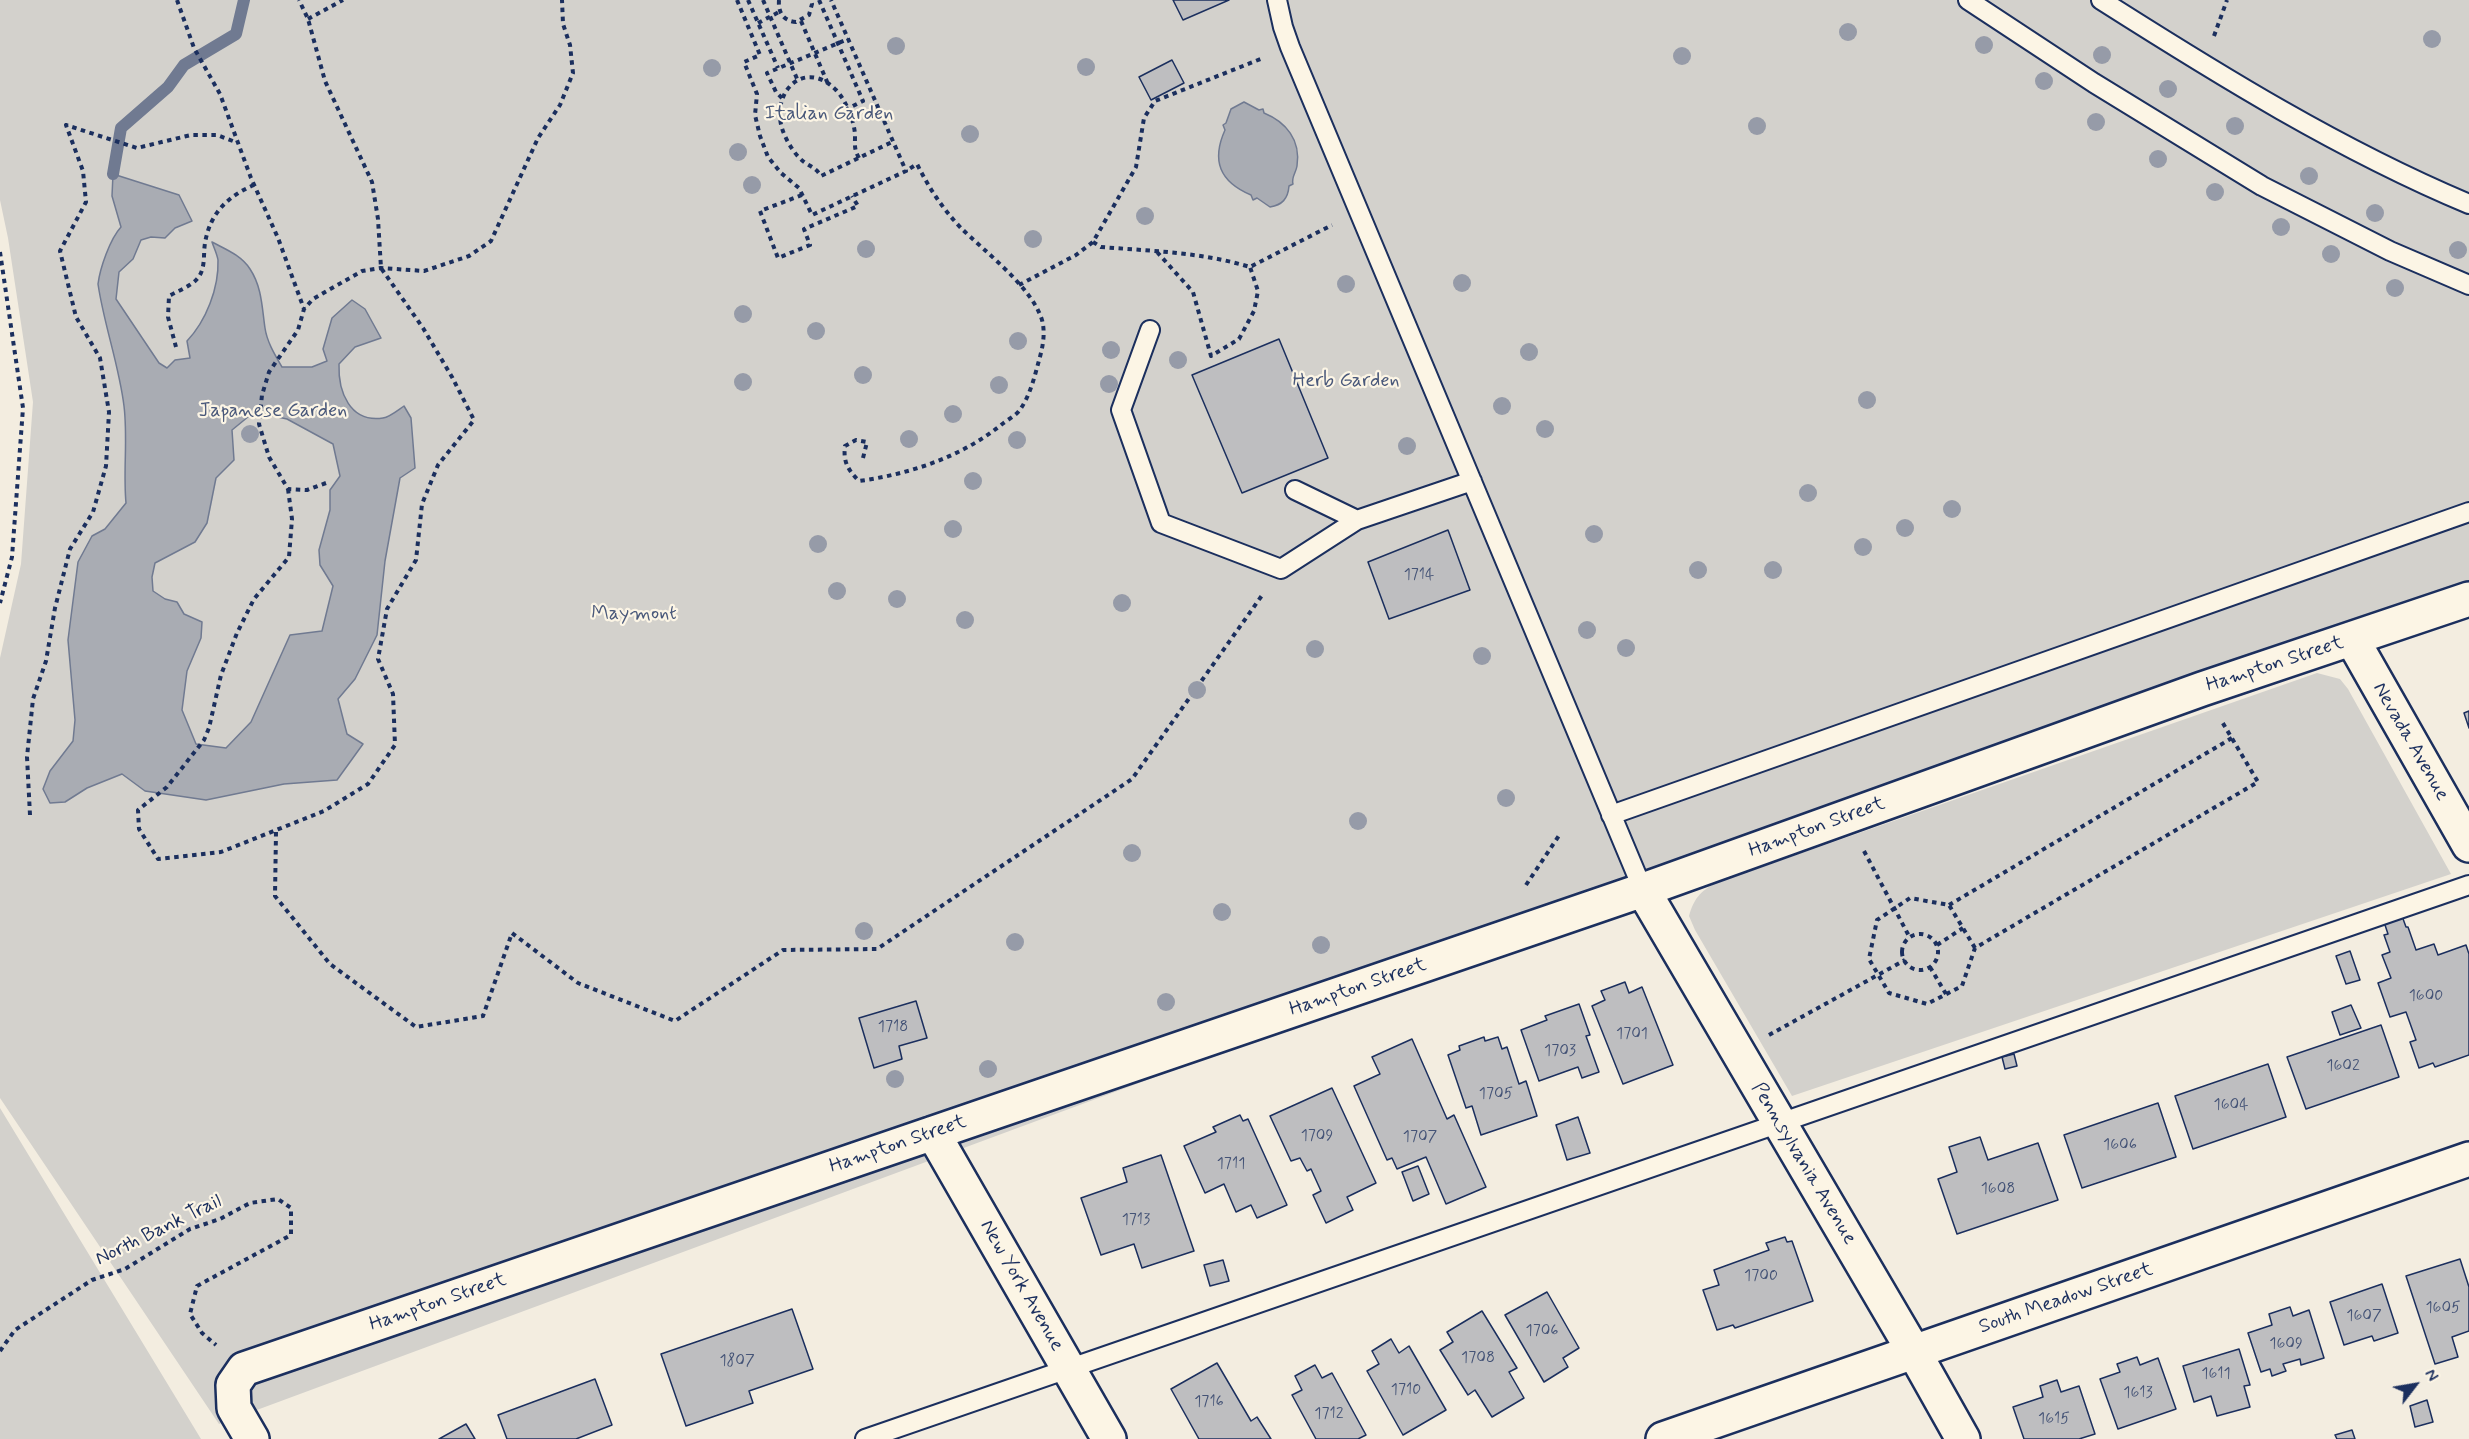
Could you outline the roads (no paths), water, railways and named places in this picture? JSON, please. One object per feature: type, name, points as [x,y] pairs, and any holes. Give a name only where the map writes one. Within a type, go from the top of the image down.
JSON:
[{"type":"street","name":"Hampton Street","points":[[252,1439],[234,1408],[233,1385],[244,1369],[1643,890],[2202,689],[2469,599]]},
{"type":"street","name":"Nevada Avenue","points":[[2352,639],[2469,844]]},
{"type":"street","name":"Pennsylvania Avenue","points":[[1643,890],[1963,1439]]},
{"type":"street","name":"New York Avenue","points":[[933,1133],[1109,1439]]},
{"type":"street","name":"South Meadow Street","points":[[1663,1439],[2469,1159]]},
{"type":"lane","points":[[1277,0],[1290,47],[1643,890]]},
{"type":"lane","points":[[1968,0],[2094,84],[2262,186],[2390,250],[2469,285]]},
{"type":"lane","points":[[2101,0],[2204,66],[2407,177],[2469,204]]},
{"type":"lane","points":[[1150,330],[1122,410],[1161,523],[1281,569],[1357,520],[1472,481]]},
{"type":"lane","points":[[1295,490],[1357,520]]},
{"type":"lane","points":[[1611,815],[2469,512]]},
{"type":"lane","points":[[865,1439],[2469,885]]},
{"type":"waterway","points":[[113,174],[121,128],[168,87],[184,65],[236,34],[244,0]]},
{"type":"park label","name":"Italian Garden","points":[[829,115]]},
{"type":"park label","name":"Herb Garden","points":[[1346,382]]},
{"type":"park label","name":"Japanese Garden","points":[[273,412]]},
{"type":"park label","name":"Maymont","points":[[634,615]]}]
